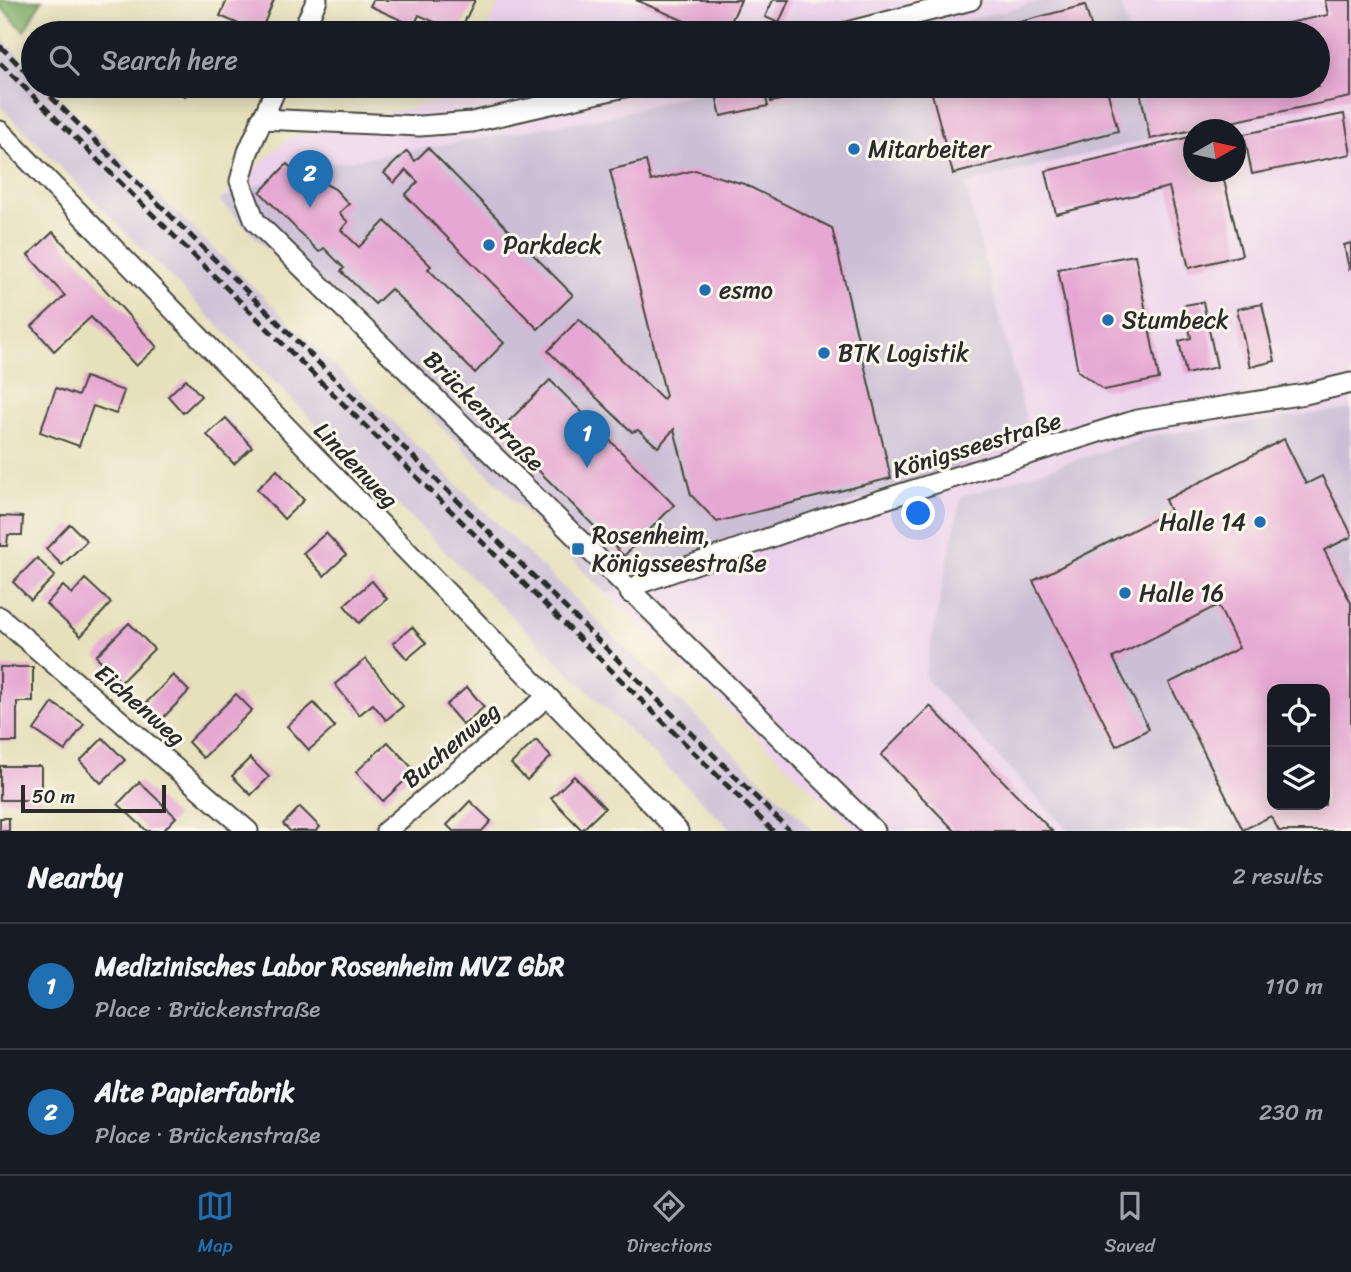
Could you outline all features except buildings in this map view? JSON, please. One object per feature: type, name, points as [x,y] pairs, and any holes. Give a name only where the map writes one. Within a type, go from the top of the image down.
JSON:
[{"type":"street","points":[[307,21],[317,0]]},
{"type":"street","points":[[890,21],[971,0]]},
{"type":"street","name":"Brückenstraße","points":[[271,98],[248,152],[240,181],[255,221],[874,831]]},
{"type":"street","points":[[261,119],[420,126],[472,122],[577,98]]},
{"type":"street","name":"Lindenweg","points":[[0,131],[678,831]]},
{"type":"street","name":"Königsseestraße","points":[[630,593],[640,583],[837,514],[1137,420],[1305,394],[1351,383]]},
{"type":"street","name":"Eichenweg","points":[[0,617],[248,831]]},
{"type":"street","name":"Buchenweg","points":[[386,831],[547,697]]},
{"type":"shaded area","points":[[501,0],[1351,0],[1351,831],[856,831],[606,594],[219,200],[289,138],[447,98],[1330,98],[1330,21],[490,21]]},
{"type":"shaded area","points":[[1045,0],[1121,0],[1125,21],[965,21]]},
{"type":"shaded area","points":[[0,36],[21,58],[21,98],[61,98],[814,831],[732,831],[381,489],[0,106]]},
{"type":"shaded area","points":[[676,98],[1141,98],[1150,139],[965,184],[1031,439],[965,465],[797,521],[606,594],[219,200],[304,168],[606,117]]},
{"type":"shaded area","points":[[1351,409],[1351,831],[1068,831],[924,677],[961,497],[1150,436]]},
{"type":"green space","points":[[0,0],[42,0],[30,21],[21,21],[21,28],[0,6]]},
{"type":"railway","points":[[0,46],[21,67]]},
{"type":"railway","points":[[0,63],[21,84]]},
{"type":"railway","points":[[35,98],[773,831]]},
{"type":"railway","points":[[52,98],[790,831]]},
{"type":"place","name":"Mitarbeiter","points":[[854,149]]},
{"type":"place","name":"Alte Papierfabrik","points":[[310,208]]},
{"type":"place","name":"Parkdeck","points":[[489,245]]},
{"type":"place","name":"esmo","points":[[705,290]]},
{"type":"place","name":"Stumbeck","points":[[1108,320]]},
{"type":"place","name":"BTK Logistik","points":[[824,353]]},
{"type":"place","name":"Medizinisches Labor Rosenheim MVZ GbR","points":[[587,468]]},
{"type":"place","name":"Halle 14","points":[[1260,522]]},
{"type":"place","name":"Rosenheim, Königsseestraße","points":[[578,549]]},
{"type":"place","name":"Halle 16","points":[[1125,593]]}]
